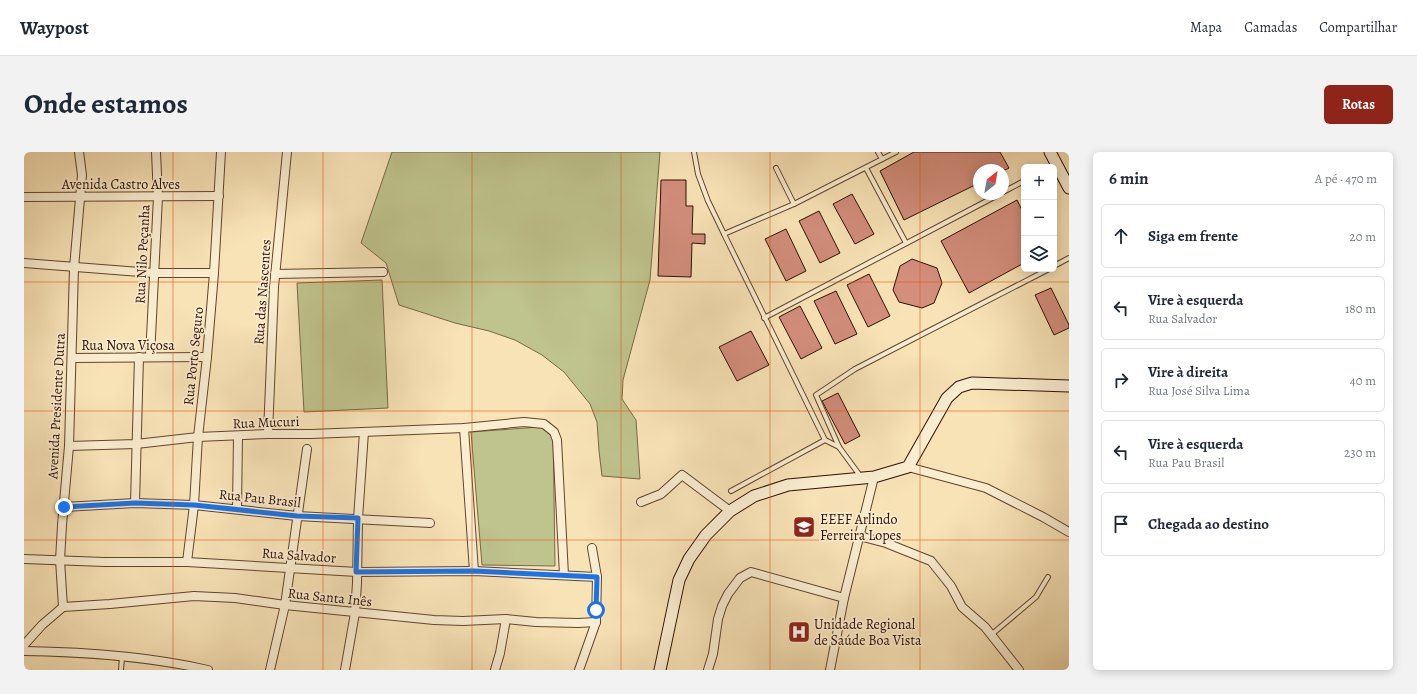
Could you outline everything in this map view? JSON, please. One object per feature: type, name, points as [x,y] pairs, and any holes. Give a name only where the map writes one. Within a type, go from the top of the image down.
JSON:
[{"type":"street","name":"Avenida Presidente Dutra","points":[[63,607],[60,560],[69,446],[74,268],[82,175],[79,152]]},
{"type":"street","name":"Rua Nilo Peçanha","points":[[150,357],[158,197],[156,152]]},
{"type":"street","name":"Rua Porto Seguro","points":[[187,562],[194,505],[198,437],[207,357],[222,152]]},
{"type":"street","name":"Rua das Nascentes","points":[[268,434],[275,274],[287,152]]},
{"type":"street","points":[[1050,152],[1053,164]]},
{"type":"street","points":[[1057,170],[1069,188]]},
{"type":"street","name":"Avenida Castro Alves","points":[[24,197],[219,196]]},
{"type":"street","points":[[24,263],[154,273],[214,273]]},
{"type":"street","points":[[275,274],[383,272]]},
{"type":"street","points":[[135,503],[139,357]]},
{"type":"street","name":"Rua Nova Viçosa","points":[[72,358],[207,357]]},
{"type":"street","points":[[908,467],[948,398],[959,387],[972,383],[1069,386]]},
{"type":"street","name":"Rua Mucuri","points":[[69,446],[136,444],[198,437],[464,428],[524,422],[544,424],[554,432],[557,440],[564,575]]},
{"type":"street","points":[[464,428],[474,571]]},
{"type":"street","points":[[345,670],[355,613],[358,518],[364,432]]},
{"type":"street","points":[[237,509],[238,436]]},
{"type":"street","points":[[270,670],[285,605],[307,449]]},
{"type":"street","points":[[660,670],[679,580],[689,559],[706,535],[730,510],[754,496],[788,485],[874,477],[908,467],[986,488],[1069,532]]},
{"type":"street","points":[[641,502],[661,494],[682,475],[730,510]]},
{"type":"street","points":[[830,670],[844,598],[874,477]]},
{"type":"street","name":"Rua Pau Brasil","points":[[64,507],[135,503],[194,505],[297,516],[358,518],[430,523]]},
{"type":"street","points":[[859,536],[886,543],[931,561],[951,586],[962,607],[985,626],[1018,668],[1008,670]]},
{"type":"street","points":[[579,670],[596,622],[597,577],[592,548]]},
{"type":"street","name":"Rua Salvador","points":[[24,558],[104,562],[187,562],[356,572],[474,571],[597,577]]},
{"type":"street","points":[[708,670],[713,654],[718,619],[728,594],[740,578],[751,572],[844,598]]},
{"type":"street","name":"Rua Santa Inês","points":[[63,607],[194,596],[235,598],[355,613],[434,620],[506,620],[578,623],[596,622]]},
{"type":"street","points":[[24,645],[42,625],[63,607]]},
{"type":"street","points":[[494,670],[500,653],[506,620]]},
{"type":"street","points":[[24,651],[58,651],[136,656],[208,670]]},
{"type":"lane","points":[[694,152],[698,174],[708,201],[764,318],[825,440],[839,447]]},
{"type":"lane","points":[[878,152],[882,159]]},
{"type":"lane","points":[[724,234],[794,204],[896,152]]},
{"type":"lane","points":[[776,168],[794,204]]},
{"type":"lane","points":[[866,168],[906,243]]},
{"type":"lane","points":[[1009,189],[1021,183]]},
{"type":"lane","points":[[764,318],[988,200]]},
{"type":"lane","points":[[1057,264],[1069,258]]},
{"type":"lane","points":[[861,478],[839,447],[816,395],[855,369],[1043,272]]},
{"type":"lane","points":[[732,491],[825,440]]},
{"type":"lane","points":[[991,635],[1036,597],[1048,577]]},
{"type":"lane","points":[[121,670],[122,656]]},
{"type":"green space","points":[[392,152],[660,152],[650,280],[623,380],[622,399],[636,420],[640,479],[602,476],[597,422],[590,404],[564,372],[542,355],[515,340],[399,305],[386,263],[361,243]]},
{"type":"green space","points":[[382,280],[388,408],[304,412],[297,283]]},
{"type":"green space","points":[[553,426],[555,566],[482,565],[471,432]]},
{"type":"building","points":[[914,152],[1000,152],[1007,164],[973,164],[973,186],[904,220],[880,171]]},
{"type":"building","points":[[661,180],[686,180],[686,206],[693,206],[692,234],[705,234],[705,244],[692,243],[691,277],[658,276]]},
{"type":"building","points":[[852,194],[874,234],[855,244],[833,204]]},
{"type":"building","points":[[1017,200],[1021,208],[1021,265],[969,293],[941,241]]},
{"type":"building","points":[[819,211],[840,253],[820,263],[799,221]]},
{"type":"building","points":[[786,229],[806,271],[786,281],[765,239]]},
{"type":"building","points":[[912,259],[937,268],[942,283],[934,303],[922,308],[899,302],[893,290],[900,266]]},
{"type":"building","points":[[869,274],[890,316],[868,327],[847,285]]},
{"type":"building","points":[[1051,288],[1069,325],[1069,328],[1054,335],[1035,295]]},
{"type":"building","points":[[836,291],[857,334],[835,344],[814,301]]},
{"type":"building","points":[[800,306],[822,348],[801,359],[779,317]]},
{"type":"building","points":[[751,331],[769,365],[737,381],[719,347]]},
{"type":"building","points":[[838,393],[860,436],[845,444],[822,401]]},
{"type":"place","name":"EEEF Arlindo Ferreira Lopes","points":[[804,527]]},
{"type":"place","name":"Unidade Regional de Saúde Boa Vista","points":[[799,632]]},
{"type":"route","points":[[64,507],[135,503],[194,505],[297,516],[358,518],[356,572],[474,571],[597,577],[596,610]]}]
